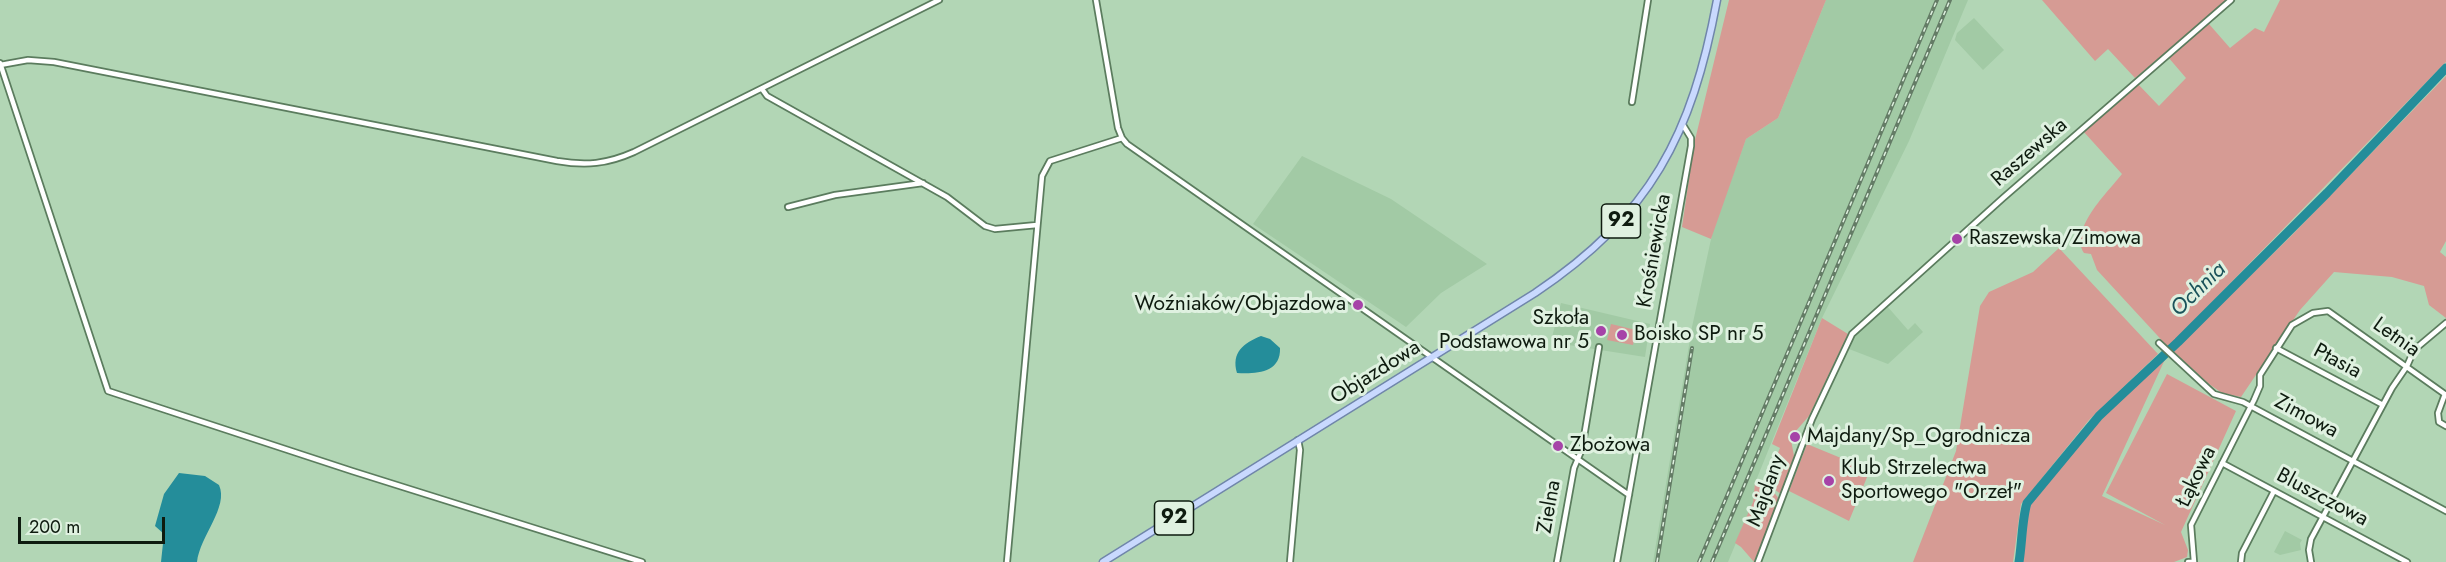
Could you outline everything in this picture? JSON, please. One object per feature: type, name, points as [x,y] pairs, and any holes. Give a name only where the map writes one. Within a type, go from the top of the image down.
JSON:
[{"type":"main road","name":"92","points":[[1683,125],[1702,69],[1717,0]]},
{"type":"main road","name":"Objazdowa","points":[[1103,562],[1552,281],[1594,248],[1640,198],[1661,167],[1683,125]]},
{"type":"street","points":[[642,562],[108,391],[0,64],[28,60],[54,62],[557,161],[588,165],[604,164],[634,152],[939,0]]},
{"type":"street","points":[[1096,0],[1122,138],[1629,495]]},
{"type":"street","points":[[1632,102],[1648,0]]},
{"type":"street","name":"Raszewska","points":[[1852,334],[2003,198],[2231,0]]},
{"type":"street","points":[[762,89],[767,96],[947,197],[985,226],[995,229],[1037,225]]},
{"type":"street","name":"Krośniewicka","points":[[1617,562],[1691,146],[1691,138],[1683,125]]},
{"type":"street","points":[[1007,562],[1042,176],[1050,161],[1122,138]]},
{"type":"street","points":[[788,207],[835,195],[923,183]]},
{"type":"street","name":"Łąkowa","points":[[2188,562],[2194,562],[2191,525],[2251,406],[2260,386],[2260,375],[2292,325],[2313,313],[2328,311]]},
{"type":"street","name":"Letnia","points":[[2328,311],[2445,394],[2437,417],[2439,422],[2446,426]]},
{"type":"street","points":[[2311,562],[2309,544],[2383,405],[2414,350],[2444,326]]},
{"type":"street","name":"Majdany","points":[[1758,562],[1806,432],[1852,334]]},
{"type":"street","name":"Zimowa","points":[[2159,343],[2214,394],[2251,406],[2446,511]]},
{"type":"street","name":"Zielna","points":[[1557,562],[1574,468],[1582,449],[1599,347]]},
{"type":"street","name":"Ptasia","points":[[2276,348],[2383,405]]},
{"type":"street","points":[[1290,562],[1300,450],[1298,440]]},
{"type":"street","name":"Bluszczowa","points":[[2222,463],[2407,562]]},
{"type":"street","points":[[2241,562],[2242,553],[2274,491]]},
{"type":"shaded area","points":[[1729,0],[1826,0],[1778,118],[1746,139],[1711,239],[1682,227],[1694,144]]},
{"type":"shaded area","points":[[1826,0],[1968,0],[1909,141],[1822,318],[1755,483],[1753,502],[1728,562],[1653,562],[1692,327],[1713,230],[1746,139],[1778,118]]},
{"type":"shaded area","points":[[2042,0],[2228,0],[2135,78],[2108,49],[2095,61]]},
{"type":"shaded area","points":[[2280,0],[2446,0],[2446,62],[2168,347],[2097,270],[2091,254],[2084,253],[2081,243],[2086,222],[2122,174],[2083,131],[2137,83],[2159,106],[2186,78],[2168,57],[2209,24],[2230,48],[2255,28],[2264,32]]},
{"type":"shaded area","points":[[1974,18],[2004,50],[1983,70],[1955,40],[1957,33]]},
{"type":"shaded area","points":[[2446,76],[2446,241],[2440,252],[2446,257],[2446,318],[2429,305],[2424,286],[2392,277],[2334,272],[2300,310],[2241,397],[2222,393],[2209,384],[2173,351],[2290,237]]},
{"type":"shaded area","points":[[1302,156],[1391,199],[1487,264],[1441,293],[1406,327],[1253,224]]},
{"type":"shaded area","points":[[2059,248],[2158,354],[2089,420],[2021,504],[2013,562],[1913,562],[1956,451],[1980,306],[1989,292],[2033,272]]},
{"type":"shaded area","name":"Szkoła Podstawowa nr 5","points":[[1561,303],[1650,324],[1645,357],[1556,343],[1556,338],[1552,337]]},
{"type":"shaded area","points":[[1887,306],[1908,330],[1915,323],[1923,332],[1888,364],[1849,349],[1856,335]]},
{"type":"shaded area","points":[[1822,318],[1848,334],[1809,416],[1795,432],[1792,431],[1788,438],[1791,440],[1794,456],[1781,494],[1765,483],[1780,448],[1772,444]]},
{"type":"shaded area","name":"Boisko SP nr 5","points":[[1611,324],[1636,330],[1633,345],[1607,340]]},
{"type":"shaded area","points":[[2167,355],[2102,496],[2165,525],[2106,493],[2167,374],[2236,411],[2181,532],[2188,550],[2187,557],[2174,562],[2020,562],[2030,500],[2067,459],[2082,438]]},
{"type":"shaded area","name":"Klub Strzelectwa Sportowego \"Orzeł\"","points":[[1807,444],[1870,470],[1849,521],[1789,491]]},
{"type":"shaded area","points":[[1755,483],[1773,491],[1779,499],[1754,562],[1735,543],[1753,502]]},
{"type":"shaded area","points":[[2285,531],[2302,540],[2301,550],[2280,555],[2274,552]]},
{"type":"water","points":[[1261,336],[1270,339],[1280,348],[1276,363],[1259,372],[1237,373],[1236,359],[1240,349]]},
{"type":"water","points":[[179,473],[205,476],[219,485],[220,503],[197,562],[161,562],[164,534],[155,526],[164,494]]},
{"type":"waterway","name":"Ochnia","points":[[2019,562],[2027,503],[2099,416],[2178,342],[2327,193],[2446,68]]},
{"type":"railway","points":[[1699,562],[1937,0]]},
{"type":"railway","points":[[1712,562],[1950,0]]},
{"type":"railway","points":[[1657,562],[1692,348]]},
{"type":"place","name":"Raszewska/Zimowa","points":[[1957,239]]},
{"type":"place","name":"Woźniaków/Objazdowa","points":[[1358,305]]},
{"type":"place","name":"Szkoła Podstawowa nr 5","points":[[1601,331]]},
{"type":"place","name":"Boisko SP nr 5","points":[[1622,335]]},
{"type":"place","name":"Majdany/Sp_Ogrodnicza","points":[[1795,437]]},
{"type":"place","name":"Zbożowa","points":[[1558,446]]},
{"type":"place","name":"Klub Strzelectwa Sportowego \"Orzeł\"","points":[[1829,481]]}]
